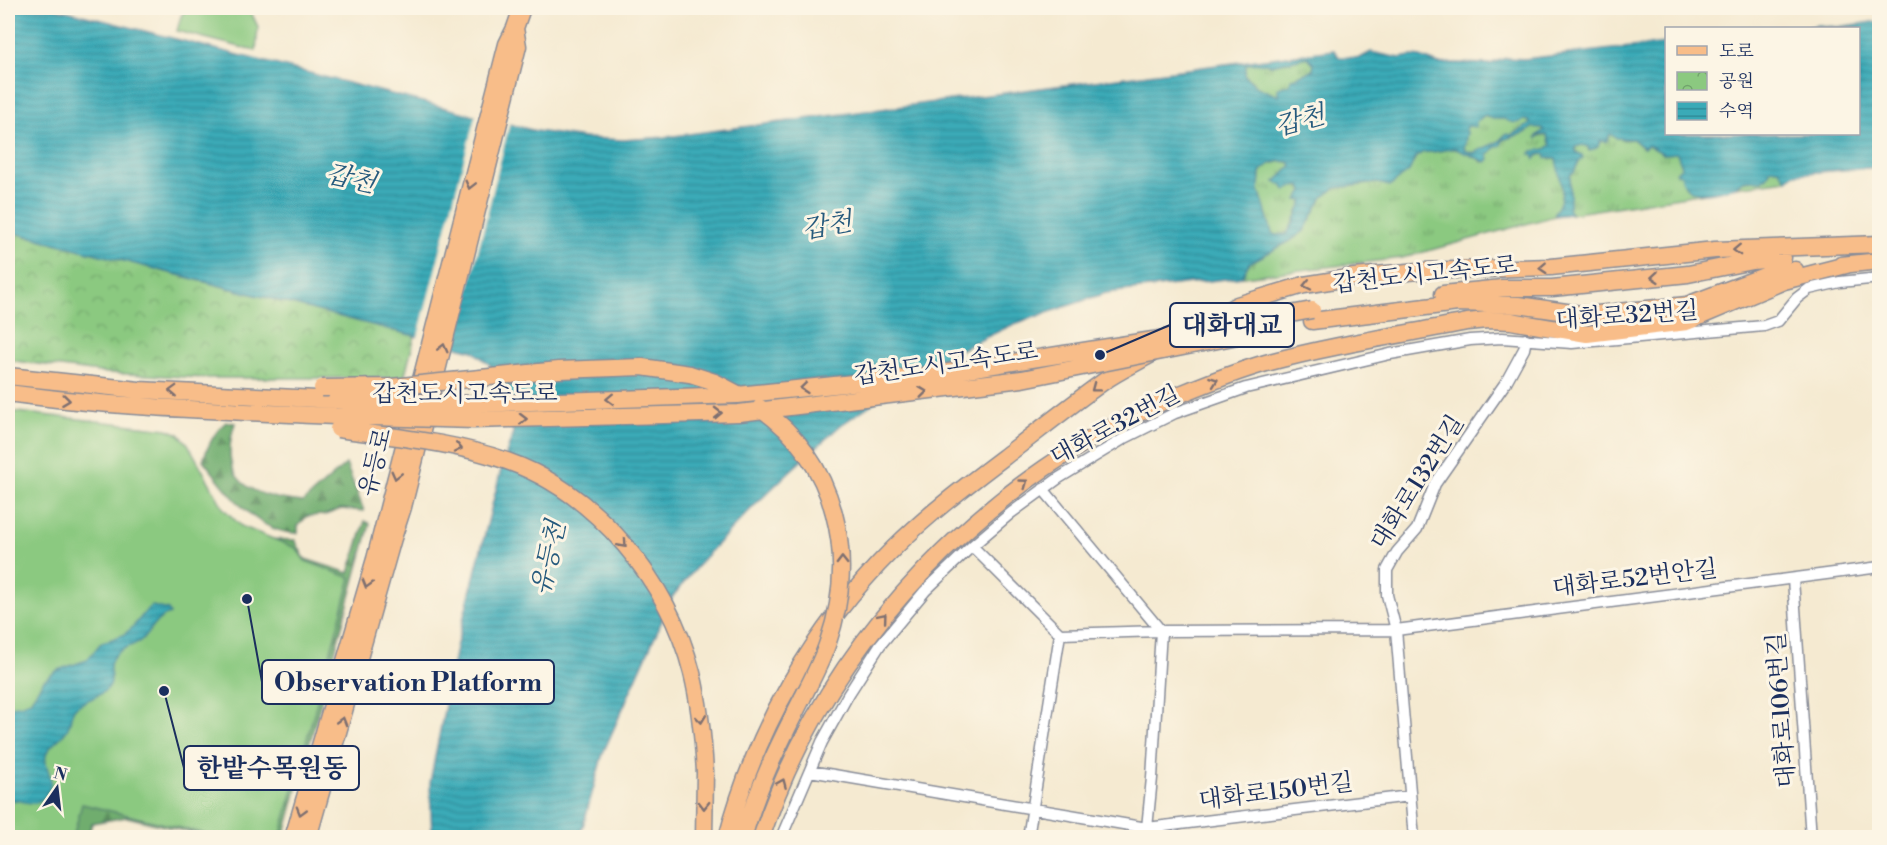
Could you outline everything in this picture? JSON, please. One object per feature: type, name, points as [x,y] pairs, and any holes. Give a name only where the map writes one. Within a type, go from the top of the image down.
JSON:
[{"type":"main road","name":"유등로","points":[[308,837],[387,561],[396,505],[507,44],[522,8]]},
{"type":"main road","name":"갑천도시고속도로","points":[[8,393],[83,402],[208,411],[474,420],[739,413],[1022,379],[1312,316],[1502,288],[1552,288],[1688,274],[1753,261],[1880,245]]},
{"type":"main road","points":[[727,837],[753,758],[775,710],[818,639],[861,583],[894,549],[971,483],[1105,381],[1237,305],[1304,285],[1354,277],[1419,271],[1551,267],[1714,250],[1880,245]]},
{"type":"main road","name":"갑천도시고속도로","points":[[1312,316],[1458,303],[1518,305],[1587,315],[1687,305],[1776,272],[1880,261]]},
{"type":"main road","points":[[761,837],[786,775],[817,714],[856,654],[899,598],[927,567],[994,506],[1045,468],[1119,422],[1211,382],[1265,363],[1329,349],[1487,320],[1511,321],[1587,334],[1688,322],[1784,281],[1850,264]]},
{"type":"main road","points":[[208,393],[391,387],[559,370],[642,367],[672,370],[715,382],[745,397],[773,417],[802,448],[816,468],[827,490],[840,538],[842,579],[834,621],[824,653],[770,765],[743,837]]},
{"type":"main road","name":"갑천도시고속도로","points":[[8,376],[139,390],[242,397],[337,415]]},
{"type":"main road","points":[[337,415],[510,462],[568,493],[609,529],[645,572],[662,598],[677,629],[692,673],[701,715],[705,772],[704,837]]},
{"type":"main road","name":"유등로","points":[[293,837],[382,527],[396,505]]},
{"type":"street","name":"대화로32번길","points":[[781,837],[822,742],[848,695],[880,645],[925,591],[1011,513],[1043,489],[1125,438],[1175,413],[1246,388],[1390,354],[1470,340],[1502,338],[1572,343],[1764,326],[1778,321],[1797,298],[1809,289],[1840,282],[1880,278]]},
{"type":"street","name":"대화로132번길","points":[[1413,837],[1396,630],[1388,595],[1387,570],[1397,552],[1417,529],[1435,484],[1506,382],[1524,349],[1526,339]]},
{"type":"street","points":[[1043,489],[1161,631],[1147,833]]},
{"type":"street","points":[[972,546],[1060,634],[1028,837]]},
{"type":"street","name":"대화로52번안길","points":[[1060,634],[1396,630],[1880,567]]},
{"type":"street","name":"대화로106번길","points":[[1794,579],[1811,837]]},
{"type":"street","name":"대화로150번길","points":[[810,771],[1032,808],[1147,833],[1410,796]]},
{"type":"green space","points":[[187,8],[249,8],[258,27],[256,51],[177,31],[181,16]]},
{"type":"green space","points":[[1308,57],[1314,64],[1313,70],[1291,79],[1291,84],[1284,86],[1278,97],[1257,87],[1245,75],[1246,63],[1271,65]]},
{"type":"green space","points":[[1485,115],[1530,121],[1529,125],[1511,135],[1506,134],[1498,142],[1473,153],[1464,150],[1467,132],[1464,129]]},
{"type":"green space","points":[[1533,127],[1543,128],[1544,130],[1537,137],[1547,135],[1551,145],[1533,154],[1535,158],[1544,154],[1549,159],[1556,159],[1560,172],[1562,193],[1555,216],[1402,258],[1242,277],[1249,263],[1304,231],[1323,196],[1335,188],[1377,183],[1409,171],[1415,158],[1423,152],[1456,149],[1482,162],[1502,140],[1527,132]]},
{"type":"green space","points":[[1610,134],[1624,140],[1633,139],[1643,148],[1648,145],[1664,154],[1677,153],[1685,186],[1690,190],[1705,193],[1571,214],[1568,209],[1571,172],[1574,172],[1582,155],[1576,152],[1575,147],[1587,146],[1589,151]]},
{"type":"green space","points":[[1281,161],[1289,162],[1292,166],[1276,182],[1291,187],[1301,186],[1303,191],[1298,200],[1303,201],[1287,234],[1276,235],[1272,233],[1259,189],[1260,172],[1270,164]]},
{"type":"green space","points":[[1771,168],[1779,169],[1787,180],[1736,187],[1746,180],[1767,177]]},
{"type":"green space","points":[[8,231],[415,336],[404,378],[207,378],[107,373],[8,360]]},
{"type":"green space","points":[[8,411],[167,429],[179,434],[188,444],[224,509],[241,526],[296,548],[305,561],[351,578],[280,837],[218,837],[82,804],[73,837],[8,838]]},
{"type":"green space","points":[[226,422],[235,423],[230,443],[230,460],[235,473],[243,483],[268,496],[303,502],[346,464],[364,511],[341,509],[325,515],[307,516],[298,526],[298,533],[268,526],[255,518],[232,497],[203,460],[218,430]]},
{"type":"green space","points":[[365,521],[370,524],[284,837],[209,837],[127,817],[92,823],[88,837],[61,838],[71,812],[266,539],[295,540],[305,559],[349,573]]},
{"type":"water","points":[[8,8],[55,8],[536,131],[584,138],[623,140],[666,137],[1334,50],[1339,57],[1360,58],[1371,52],[1399,58],[1420,57],[1439,64],[1490,64],[1506,58],[1524,59],[1665,43],[1665,135],[1860,135],[1860,27],[1837,27],[1879,21],[1879,167],[1794,174],[1787,180],[1779,169],[1771,168],[1767,177],[1761,181],[1747,180],[1736,187],[1698,192],[1687,188],[1681,175],[1676,173],[1682,166],[1677,153],[1664,154],[1648,145],[1644,148],[1633,139],[1616,138],[1610,134],[1607,141],[1600,141],[1598,147],[1590,151],[1587,146],[1575,147],[1576,152],[1583,158],[1571,173],[1568,209],[1571,214],[1555,216],[1562,193],[1556,159],[1546,158],[1545,154],[1538,155],[1535,159],[1533,154],[1530,154],[1551,145],[1547,135],[1540,135],[1537,138],[1544,130],[1543,128],[1533,127],[1527,132],[1502,140],[1501,145],[1494,148],[1488,155],[1489,159],[1486,162],[1454,148],[1423,152],[1415,158],[1409,171],[1390,186],[1377,183],[1335,188],[1323,197],[1304,231],[1249,263],[1242,277],[1106,293],[1014,324],[955,352],[900,385],[841,425],[789,472],[704,558],[673,596],[603,753],[580,837],[432,837],[430,783],[456,648],[500,474],[513,433],[506,392],[490,365],[473,351],[8,231]],"holes":[[[1308,57],[1314,64],[1313,70],[1291,79],[1290,84],[1278,88],[1278,96],[1257,87],[1245,76],[1246,64],[1271,65]],[[1485,115],[1493,119],[1514,122],[1530,121],[1529,125],[1511,135],[1506,134],[1498,142],[1473,153],[1464,150],[1467,132],[1465,128],[1476,127],[1476,122]],[[1281,161],[1289,162],[1292,166],[1275,182],[1282,185],[1286,191],[1291,187],[1301,186],[1303,191],[1297,200],[1303,201],[1287,234],[1276,235],[1272,233],[1259,189],[1260,172],[1270,164]]]},
{"type":"water","points":[[1818,25],[1837,27],[1810,27]]},
{"type":"water","points":[[152,606],[168,610],[170,614],[160,619],[140,641],[113,657],[110,665],[111,682],[108,688],[76,707],[66,731],[47,752],[46,764],[51,779],[48,792],[34,803],[8,801],[8,706],[30,701],[44,680],[58,670],[87,660],[101,643],[123,635],[132,628]]},
{"type":"pier","points":[[476,113],[510,122],[454,349],[417,340]]},
{"type":"place","name":"대화대교","points":[[1100,355]]},
{"type":"place","name":"Observation Platform","points":[[247,599]]},
{"type":"place","name":"한밭수목원동","points":[[164,691]]},
{"type":"water label","name":"갑천","points":[[1300,120]]},
{"type":"water label","name":"갑천","points":[[351,178]]},
{"type":"water label","name":"갑천","points":[[827,225]]},
{"type":"water label","name":"유등천","points":[[548,558]]}]
